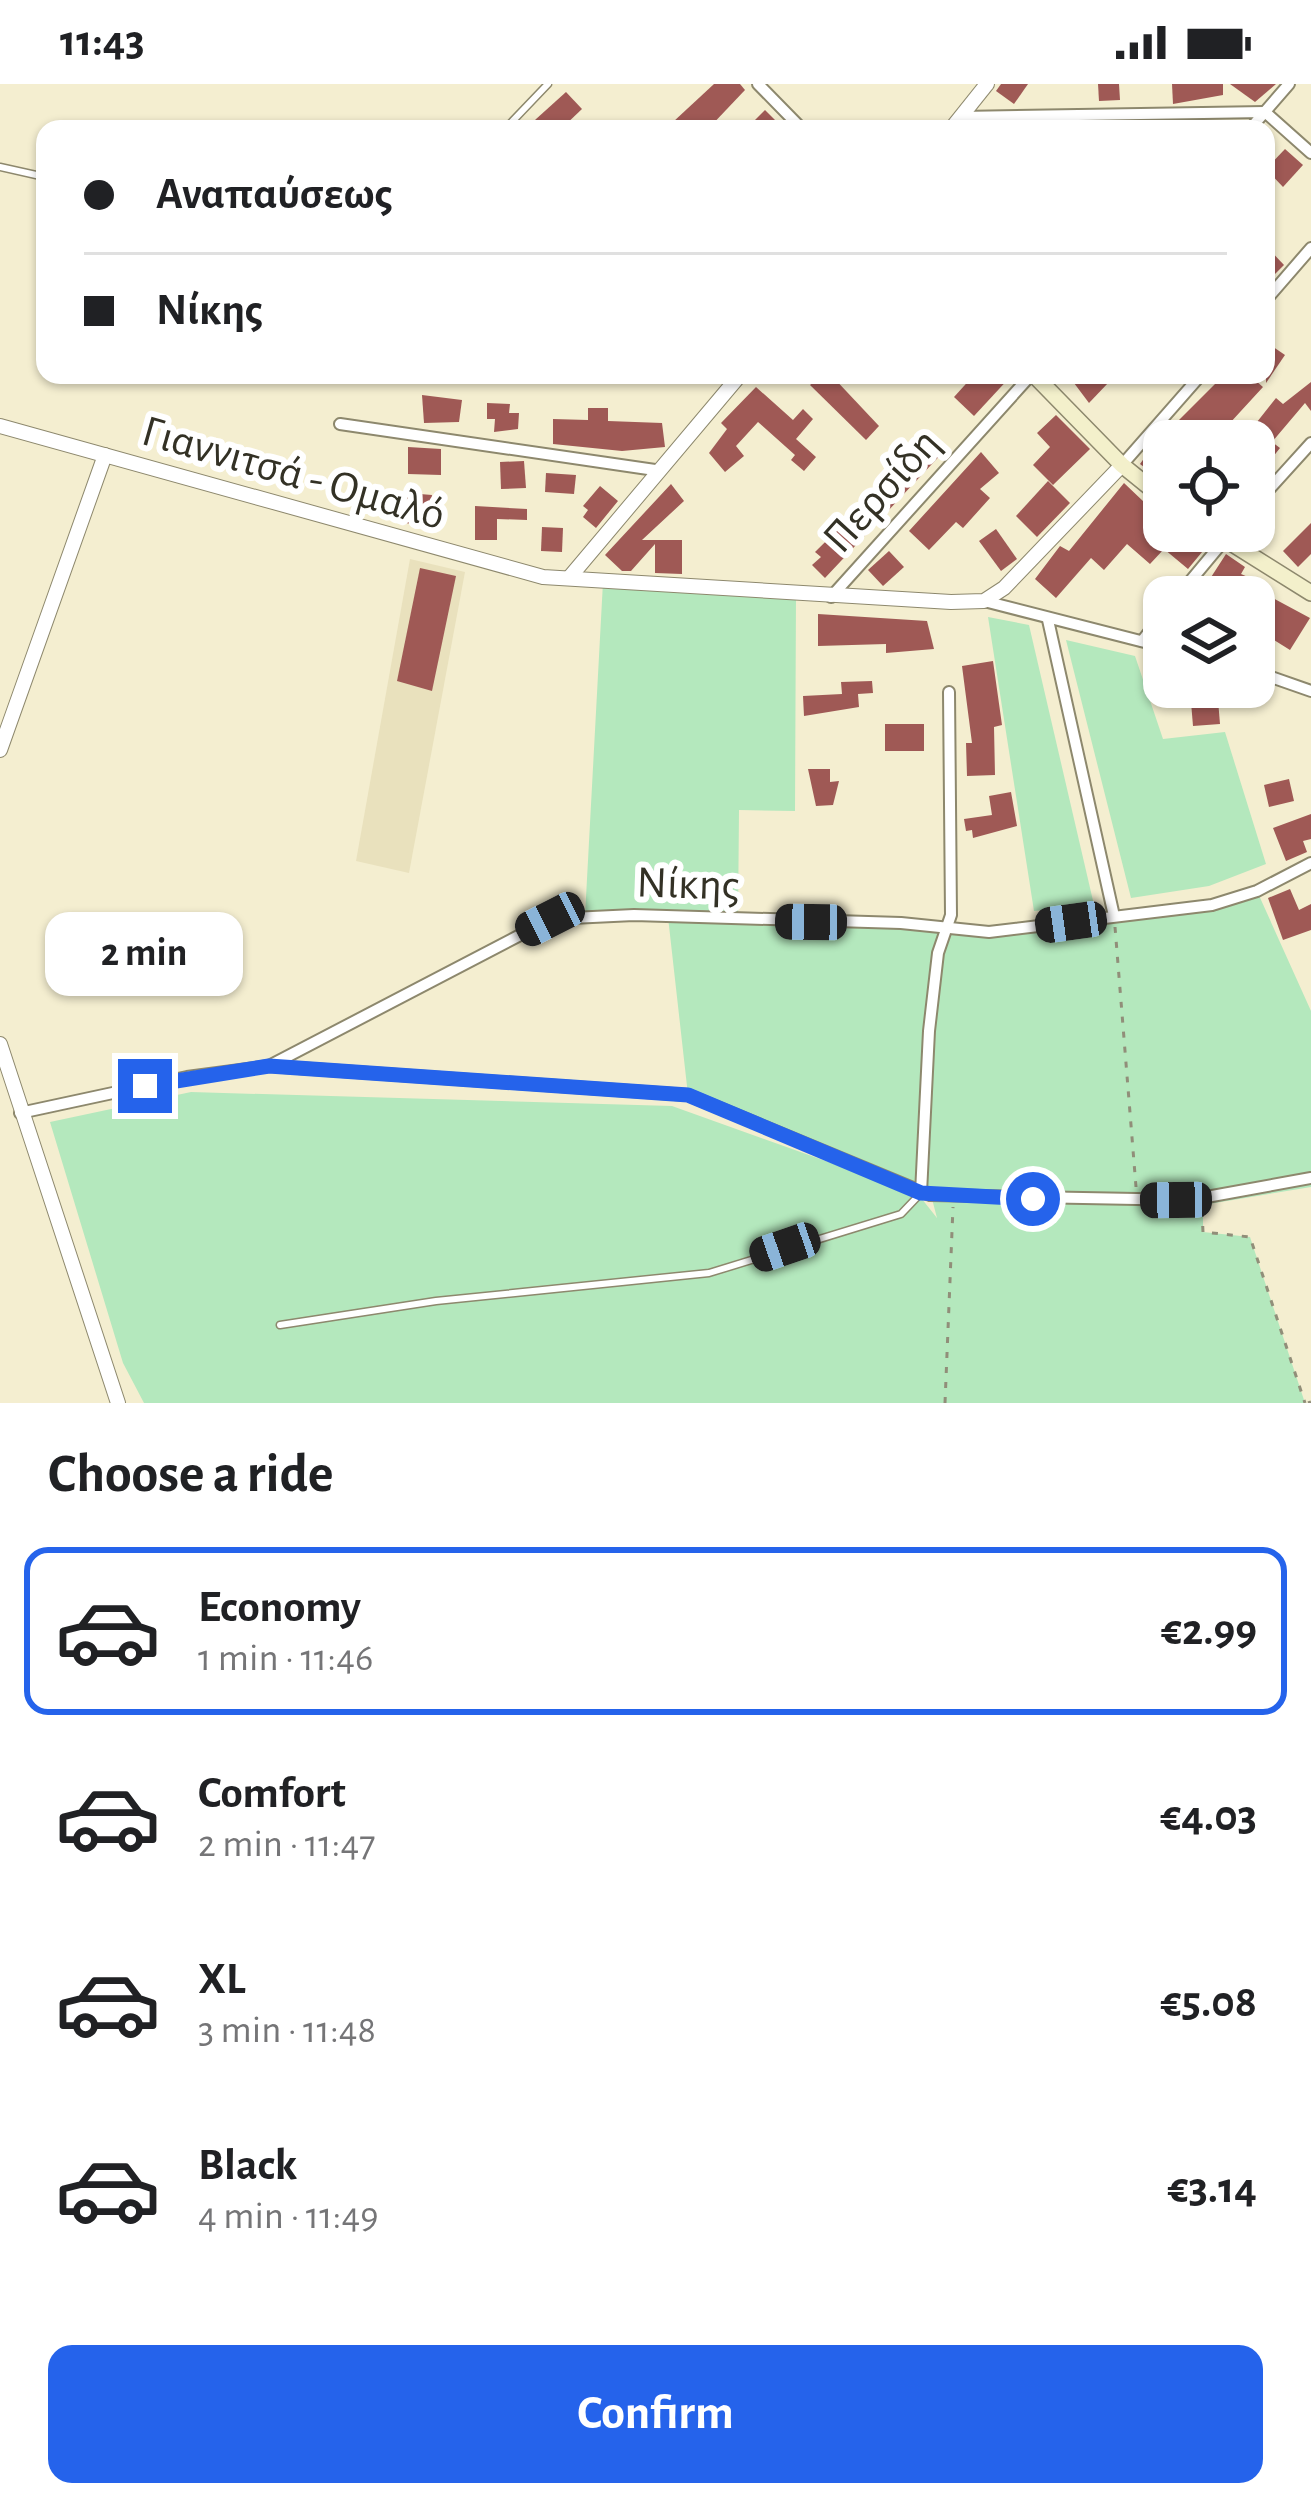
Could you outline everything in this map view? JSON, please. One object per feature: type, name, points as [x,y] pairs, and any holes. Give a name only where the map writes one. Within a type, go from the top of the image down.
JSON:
[{"type":"main road","points":[[1042,384],[1143,482]]},
{"type":"main road","points":[[1250,552],[1311,593]]},
{"type":"street","points":[[758,84],[793,120]]},
{"type":"street","points":[[958,120],[987,84]]},
{"type":"street","points":[[1258,120],[1289,84]]},
{"type":"street","points":[[1040,120],[1265,112],[1274,120]]},
{"type":"street","points":[[1275,121],[1311,153]]},
{"type":"street","points":[[1275,290],[1311,248]]},
{"type":"street","points":[[569,578],[655,470],[732,384]]},
{"type":"street","name":"Περσίδη","points":[[831,597],[1025,384]]},
{"type":"street","points":[[984,601],[1004,588],[1193,384]]},
{"type":"street","points":[[340,424],[655,470]]},
{"type":"street","name":"Γιαννιτσά - Ομαλό","points":[[0,426],[520,572],[831,597],[984,601]]},
{"type":"street","points":[[1275,483],[1311,443]]},
{"type":"street","points":[[0,750],[105,454]]},
{"type":"street","points":[[984,601],[1142,641]]},
{"type":"street","points":[[1048,620],[1114,916]]},
{"type":"street","points":[[1275,678],[1311,692]]},
{"type":"street","points":[[921,1193],[929,1031],[938,953],[946,930],[949,692]]},
{"type":"street","name":"Νίκης","points":[[20,1113],[187,1077],[269,1066],[550,919],[634,915],[901,922],[989,932],[1226,902],[1311,863]]},
{"type":"street","points":[[0,1044],[118,1403]]},
{"type":"street","points":[[269,1066],[688,1095],[921,1193],[1137,1201],[1202,1198],[1311,1178]]},
{"type":"lane","points":[[514,120],[548,84]]},
{"type":"lane","points":[[0,167],[36,175]]},
{"type":"lane","points":[[280,1324],[436,1301],[709,1273],[902,1214],[921,1193]]},
{"type":"path","points":[[1114,916],[1137,1201]]},
{"type":"path","points":[[945,1403],[954,1196]]},
{"type":"path","points":[[1202,1198],[1203,1232],[1250,1237],[1308,1403]]},
{"type":"shaded area","points":[[410,559],[465,572],[409,873],[356,861]]},
{"type":"green space","points":[[603,582],[796,596],[795,811],[739,810],[738,920],[901,923],[960,933],[1212,905],[1257,891],[1311,1011],[1311,1187],[1203,1205],[1203,1232],[1250,1237],[1305,1403],[144,1403],[123,1363],[50,1122],[191,1092],[672,1106],[918,1194],[937,1218],[931,1195],[688,1095],[668,917],[585,916]]},
{"type":"green space","points":[[988,617],[1029,625],[1094,905],[1034,911]]},
{"type":"green space","points":[[1066,640],[1135,656],[1143,680],[1143,708],[1153,708],[1163,739],[1225,732],[1266,864],[1209,886],[1131,898]]},
{"type":"building","points":[[714,84],[740,84],[745,90],[717,120],[675,120]]},
{"type":"building","points":[[1001,84],[1028,84],[1014,104],[996,91]]},
{"type":"building","points":[[1098,84],[1119,84],[1120,100],[1099,101]]},
{"type":"building","points":[[1172,84],[1223,84],[1223,95],[1173,104]]},
{"type":"building","points":[[1230,84],[1276,84],[1255,102]]},
{"type":"building","points":[[566,92],[582,109],[570,120],[535,120]]},
{"type":"building","points":[[765,110],[775,120],[755,120]]},
{"type":"building","points":[[1285,149],[1303,165],[1283,187],[1275,179],[1275,160]]},
{"type":"building","points":[[1275,348],[1285,355],[1275,370]]},
{"type":"building","points":[[1311,382],[1311,411],[1305,403],[1275,438],[1275,420],[1259,420],[1276,398],[1283,404]]},
{"type":"building","points":[[839,384],[879,426],[866,440],[810,385]]},
{"type":"building","points":[[966,384],[1004,384],[974,416],[954,397]]},
{"type":"building","points":[[1075,384],[1107,384],[1089,403]]},
{"type":"building","points":[[1215,384],[1263,387],[1233,420],[1179,420]]},
{"type":"building","points":[[756,387],[793,420],[803,409],[813,419],[796,439],[816,457],[804,471],[791,460],[795,455],[758,422],[736,446],[744,456],[725,472],[709,453],[727,429],[721,423]]},
{"type":"building","points":[[422,395],[462,400],[459,422],[424,423]]},
{"type":"building","points":[[487,403],[510,404],[509,413],[519,413],[518,429],[494,432],[495,419],[487,419]]},
{"type":"building","points":[[588,408],[608,408],[608,421],[662,423],[665,447],[622,451],[553,444],[553,419],[588,420]]},
{"type":"building","points":[[1056,415],[1090,449],[1053,485],[1033,465],[1050,447],[1037,433]]},
{"type":"building","points":[[930,432],[947,448],[825,578],[812,565],[821,557],[815,552],[895,473],[887,464],[901,451],[907,457]]},
{"type":"building","points":[[408,447],[441,449],[441,475],[408,474]]},
{"type":"building","points":[[981,452],[999,473],[980,489],[990,498],[963,528],[956,522],[929,550],[909,531]]},
{"type":"building","points":[[524,461],[526,488],[501,489],[500,462]]},
{"type":"building","points":[[546,473],[576,475],[574,494],[545,492]]},
{"type":"building","points":[[1048,481],[1070,503],[1037,537],[1016,516]]},
{"type":"building","points":[[1124,483],[1143,501],[1143,552],[1161,552],[1150,564],[1127,544],[1104,570],[1091,558],[1056,598],[1035,579],[1060,546],[1069,551]]},
{"type":"building","points":[[671,484],[684,501],[642,540],[682,540],[682,574],[655,573],[655,544],[631,571],[622,571],[605,555]]},
{"type":"building","points":[[600,486],[618,501],[596,528],[583,517],[588,510],[583,506]]},
{"type":"building","points":[[408,493],[432,495],[429,526],[405,523]]},
{"type":"building","points":[[475,506],[527,509],[527,520],[497,519],[497,540],[475,540]]},
{"type":"building","points":[[1311,523],[1311,554],[1298,567],[1283,551]]},
{"type":"building","points":[[542,527],[563,528],[562,552],[541,551]]},
{"type":"building","points":[[996,529],[1017,559],[1001,571],[979,541]]},
{"type":"building","points":[[889,551],[904,567],[883,586],[868,570]]},
{"type":"building","points":[[1168,552],[1202,552],[1188,569]]},
{"type":"building","points":[[1226,554],[1245,567],[1241,574],[1246,576],[1212,576]]},
{"type":"building","points":[[420,568],[456,576],[432,691],[397,681]]},
{"type":"building","points":[[1275,599],[1310,618],[1290,650],[1275,641]]},
{"type":"building","points":[[818,614],[927,621],[934,649],[886,653],[886,644],[818,646]]},
{"type":"building","points":[[993,661],[1002,725],[994,727],[995,775],[967,776],[966,743],[972,743],[962,666]]},
{"type":"building","points":[[872,681],[873,693],[858,694],[859,707],[804,716],[803,696],[842,694],[841,682]]},
{"type":"building","points":[[1192,708],[1219,708],[1220,724],[1193,726]]},
{"type":"building","points":[[885,724],[924,724],[924,751],[885,751]]},
{"type":"building","points":[[808,769],[830,769],[830,782],[839,781],[833,805],[816,806]]},
{"type":"building","points":[[1289,779],[1294,801],[1269,807],[1264,785]]},
{"type":"building","points":[[1011,792],[1017,826],[973,838],[964,819],[992,815],[989,796]]},
{"type":"building","points":[[1311,814],[1311,839],[1303,841],[1307,852],[1286,861],[1273,828]]},
{"type":"building","points":[[1290,889],[1299,910],[1311,904],[1311,930],[1283,940],[1268,898]]},
{"type":"route","points":[[145,1086],[269,1066],[688,1095],[921,1193],[1033,1199]]}]
